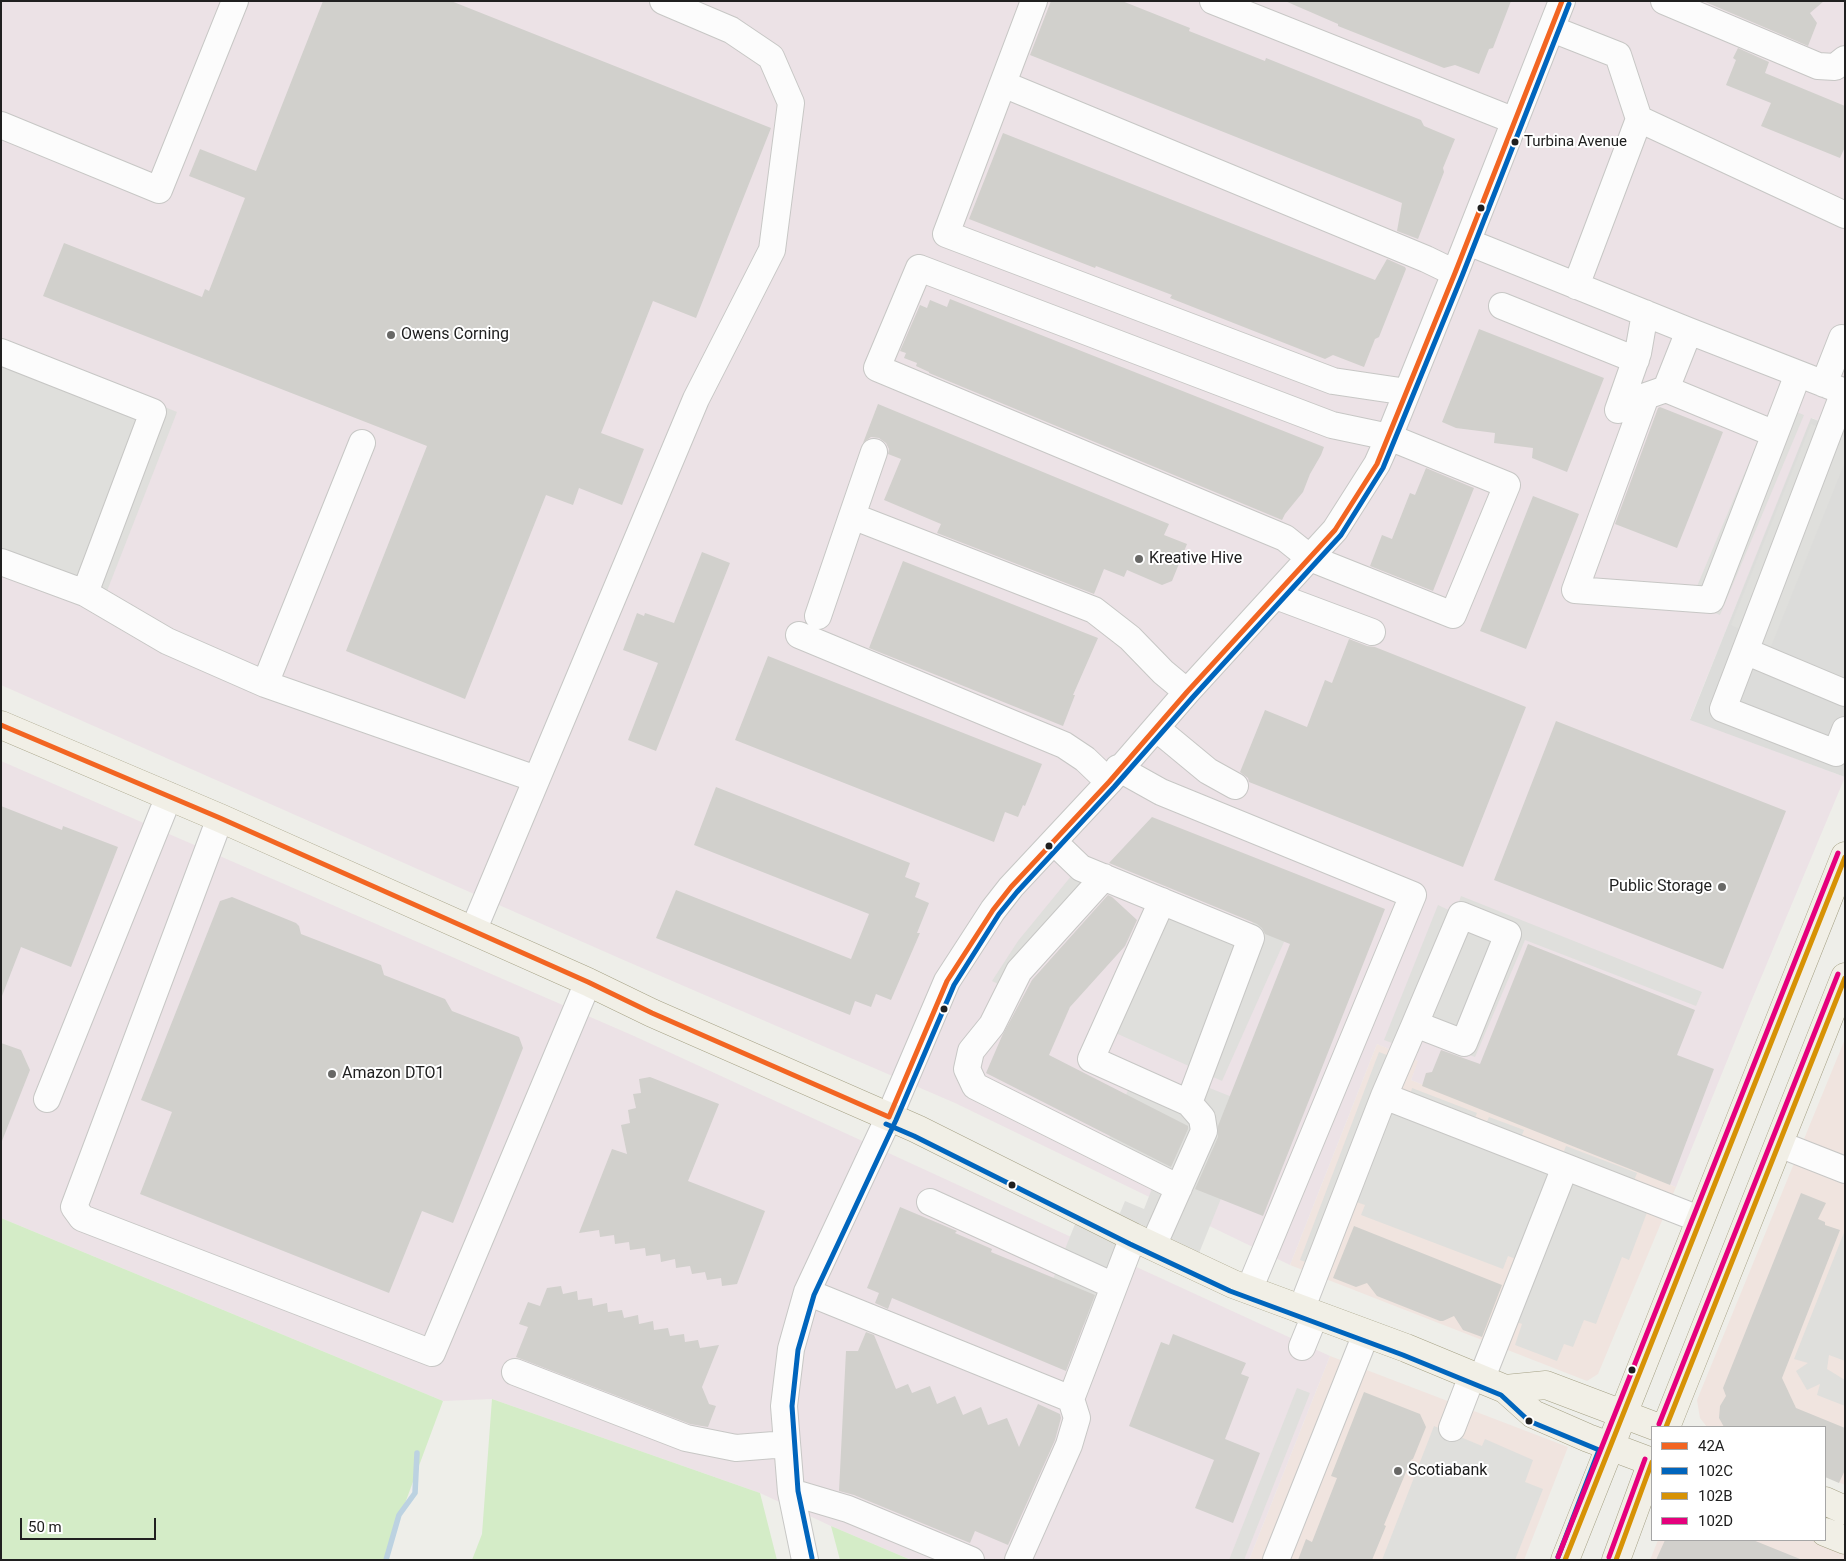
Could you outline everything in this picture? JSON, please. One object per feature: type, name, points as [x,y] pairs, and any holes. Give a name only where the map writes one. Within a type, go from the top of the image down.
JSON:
[{"type":"main road","points":[[1,725],[220,818],[588,982],[652,1013],[917,1129],[1233,1284],[1486,1382],[1533,1414],[1588,1438],[1651,1462]]},
{"type":"main road","points":[[1565,1560],[1609,1445],[1845,856]]},
{"type":"main road","points":[[1666,1426],[1845,977]]},
{"type":"main road","points":[[1486,1382],[1546,1385],[1654,1426]]},
{"type":"main road","points":[[1616,1560],[1651,1465]]},
{"type":"main road","points":[[1826,1501],[1845,1510]]},
{"type":"main road","points":[[1826,1532],[1845,1540]]},
{"type":"street","points":[[1,125],[159,190],[235,1]]},
{"type":"street","points":[[473,931],[696,399],[772,250],[790,103],[771,57],[731,30],[663,1]]},
{"type":"street","points":[[1034,1],[946,234],[1332,381],[1407,392]]},
{"type":"street","points":[[1214,1],[1515,121]]},
{"type":"street","points":[[805,1560],[790,1492],[784,1406],[791,1350],[807,1292],[889,1117],[947,981],[993,910],[1011,887],[1054,842],[1187,692],[1335,530],[1377,464],[1468,242],[1562,1]]},
{"type":"street","points":[[1664,1],[1818,66],[1840,66]]},
{"type":"street","points":[[1552,29],[1618,55],[1639,119],[1576,286]]},
{"type":"street","points":[[1003,84],[1426,259],[1455,273]]},
{"type":"street","points":[[1639,119],[1845,215]]},
{"type":"street","points":[[1468,242],[1645,314],[1838,389]]},
{"type":"street","points":[[919,268],[1332,426],[1389,437],[1507,485],[1453,615],[1310,558],[1285,538],[877,368],[919,268]]},
{"type":"street","points":[[1502,306],[1636,360]]},
{"type":"street","points":[[1618,410],[1636,360],[1645,314]]},
{"type":"street","points":[[1666,389],[1689,331]]},
{"type":"street","points":[[1842,747],[1723,708],[1838,389],[1844,336]]},
{"type":"street","points":[[1,352],[153,412],[85,593]]},
{"type":"street","points":[[1775,434],[1666,389],[1646,396],[1575,590],[1711,600],[1775,434],[1798,374]]},
{"type":"street","points":[[264,684],[362,443]]},
{"type":"street","points":[[818,616],[874,452]]},
{"type":"street","points":[[852,516],[1094,610],[1130,638],[1163,672],[1187,692]]},
{"type":"street","points":[[1,562],[85,593],[166,642],[264,684],[536,779]]},
{"type":"street","points":[[1276,596],[1372,632]]},
{"type":"street","points":[[799,635],[1064,745],[1085,759],[1116,773],[1413,895],[1249,1290]]},
{"type":"street","points":[[1745,650],[1845,693]]},
{"type":"street","points":[[1156,728],[1208,771],[1235,786]]},
{"type":"street","points":[[47,1098],[169,796]]},
{"type":"street","points":[[220,818],[74,1207],[82,1218],[432,1353],[588,982]]},
{"type":"street","points":[[1054,842],[1081,868],[1251,938],[1189,1104]]},
{"type":"street","points":[[1104,878],[1019,971],[992,1025],[971,1051],[967,1069],[975,1086],[1179,1188]]},
{"type":"street","points":[[1018,1560],[1069,1445],[1077,1418],[1071,1399],[1114,1286],[1179,1188],[1204,1131],[1202,1118],[1189,1104],[1091,1059],[1162,901]]},
{"type":"street","points":[[1302,1346],[1308,1312],[1384,1096],[1461,915],[1508,934],[1464,1043],[1415,1024]]},
{"type":"street","points":[[1384,1096],[1699,1219]]},
{"type":"street","points":[[1779,1144],[1845,1170]]},
{"type":"street","points":[[1452,1428],[1486,1382],[1565,1166]]},
{"type":"street","points":[[930,1202],[1114,1286]]},
{"type":"street","points":[[807,1292],[1071,1399]]},
{"type":"street","points":[[1276,1560],[1366,1334]]},
{"type":"street","points":[[515,1372],[686,1438],[736,1448],[787,1444]]},
{"type":"street","points":[[790,1492],[848,1508],[971,1560]]},
{"type":"shaded area","points":[[1,1],[1845,1],[1845,431],[1812,418],[1690,719],[1845,777],[1676,1187],[1411,1080],[1418,1061],[1377,1044],[1290,1265],[955,1103],[619,958],[1,685]]},
{"type":"shaded area","points":[[1,340],[177,412],[107,591],[1,550]]},
{"type":"shaded area","points":[[1774,403],[1804,415],[1720,615],[1690,603]]},
{"type":"shaded area","points":[[1811,418],[1845,431],[1845,777],[1690,720]]},
{"type":"shaded area","points":[[1811,424],[1845,437],[1845,462],[1768,654],[1744,631],[1731,625]]},
{"type":"shaded area","points":[[1,761],[634,1036],[1330,1356],[1249,1560],[911,1560],[760,1493],[492,1399],[443,1401],[1,1218]]},
{"type":"shaded area","points":[[1077,869],[1091,878],[1010,990],[992,981],[1018,941]]},
{"type":"shaded area","points":[[1461,896],[1702,992],[1696,1006],[1525,940],[1475,1057],[1423,1039],[1418,1053],[1384,1040],[1438,905],[1455,913]]},
{"type":"shaded area","points":[[1165,906],[1244,942],[1255,917],[1288,933],[1222,1081],[1109,1030]]},
{"type":"shaded area","points":[[1845,1039],[1845,1485],[1826,1476],[1826,1426],[1706,1426],[1700,1418],[1697,1400]]},
{"type":"shaded area","points":[[1377,1044],[1419,1061],[1411,1080],[1676,1187],[1598,1374],[1587,1381],[1290,1265]]},
{"type":"shaded area","points":[[1379,1052],[1408,1063],[1397,1091],[1410,1096],[1412,1088],[1477,1113],[1473,1122],[1485,1126],[1489,1117],[1524,1130],[1520,1140],[1562,1156],[1566,1146],[1637,1173],[1632,1186],[1654,1194],[1629,1260],[1622,1257],[1596,1324],[1584,1320],[1573,1347],[1564,1344],[1557,1361],[1515,1345],[1522,1324],[1498,1315],[1519,1260],[1508,1256],[1503,1269],[1361,1215],[1365,1205],[1345,1198],[1319,1267],[1300,1260]]},
{"type":"shaded area","points":[[1137,1067],[1184,1086],[1187,1079],[1237,1099],[1249,1129],[1193,1268],[1119,1239],[1084,1325],[1073,1320],[1034,1327],[1085,1199],[1120,1213],[1125,1201],[1144,1209],[1159,1171],[1105,1149]]},
{"type":"shaded area","points":[[1845,1230],[1845,1361],[1829,1355],[1827,1369],[1845,1380],[1845,1406],[1817,1395],[1820,1384],[1807,1390],[1796,1371],[1808,1363],[1794,1359]]},
{"type":"shaded area","points":[[1330,1356],[1568,1447],[1524,1560],[1249,1560]]},
{"type":"shaded area","points":[[1297,1388],[1310,1393],[1244,1560],[1229,1560]]},
{"type":"shaded area","points":[[1434,1426],[1482,1446],[1485,1439],[1533,1460],[1525,1482],[1543,1489],[1515,1560],[1382,1560]]},
{"type":"shaded area","points":[[1826,1540],[1845,1544],[1845,1560],[1650,1560],[1658,1541]]},
{"type":"green space","points":[[1,1218],[443,1401],[384,1560],[1,1560]]},
{"type":"green space","points":[[492,1399],[760,1493],[777,1560],[472,1560],[482,1534]]},
{"type":"green space","points":[[831,1526],[911,1560],[840,1560]]},
{"type":"building","name":"Owens Corning","points":[[323,1],[451,1],[771,128],[696,318],[653,301],[601,433],[644,449],[622,505],[579,488],[573,505],[546,495],[465,699],[346,651],[427,446],[43,296],[64,243],[202,297],[205,289],[209,291],[245,198],[189,176],[200,149],[256,171]]},
{"type":"building","points":[[1051,1],[1122,1],[1190,28],[1189,31],[1265,61],[1266,58],[1421,120],[1424,126],[1455,139],[1418,239],[1397,231],[1402,203],[1030,55]]},
{"type":"building","points":[[1285,1],[1511,1],[1493,48],[1489,49],[1479,74],[1455,65],[1444,68],[1338,26],[1338,24]]},
{"type":"building","points":[[1703,1],[1824,1],[1810,13],[1817,23],[1808,46]]},
{"type":"building","points":[[1738,48],[1769,62],[1765,73],[1845,106],[1845,147],[1840,158],[1761,126],[1771,103],[1726,85],[1736,60],[1733,58]]},
{"type":"building","points":[[1003,133],[1375,280],[1387,259],[1405,267],[1406,269],[1379,337],[1375,339],[1364,367],[1333,355],[1325,359],[1170,298],[1172,295],[1096,266],[1095,268],[969,219]]},
{"type":"building","points":[[950,299],[1324,447],[1321,455],[1310,474],[1303,492],[1282,520],[929,373],[916,366],[917,363],[904,358],[906,353],[900,351],[920,305],[927,308],[930,300],[947,307]]},
{"type":"building","points":[[1479,329],[1604,378],[1567,472],[1532,458],[1533,448],[1494,443],[1495,433],[1456,428],[1442,422]]},
{"type":"building","points":[[878,404],[1169,524],[1164,535],[1187,544],[1172,581],[1162,585],[1127,570],[1124,577],[1104,569],[1094,594],[937,533],[941,524],[884,500],[901,459],[888,454],[889,449],[886,443],[879,438],[871,437],[863,443]]},
{"type":"building","points":[[1660,407],[1723,432],[1677,548],[1615,524],[1658,408]]},
{"type":"building","points":[[1426,468],[1474,488],[1433,591],[1370,566],[1382,535],[1392,539],[1410,493],[1415,495]]},
{"type":"building","points":[[1533,496],[1579,514],[1526,649],[1480,631]]},
{"type":"building","points":[[702,552],[730,563],[656,751],[628,740],[658,663],[623,650],[637,613],[644,616],[645,613],[674,623]]},
{"type":"building","points":[[903,561],[1098,638],[1073,695],[1075,695],[1063,726],[869,648]]},
{"type":"building","points":[[1349,639],[1375,647],[1526,707],[1463,867],[1249,782],[1248,778],[1240,772],[1265,710],[1307,727],[1325,680],[1332,683]]},
{"type":"building","points":[[768,656],[1042,764],[1025,806],[1023,805],[1018,817],[1005,812],[994,842],[735,740]]},
{"type":"building","points":[[1556,721],[1786,811],[1723,969],[1494,880]]},
{"type":"building","points":[[716,787],[910,863],[905,877],[920,883],[915,897],[929,903],[917,933],[920,933],[891,1000],[876,994],[871,1007],[855,1001],[850,1015],[656,938],[676,890],[851,959],[869,914],[694,845]]},
{"type":"building","points":[[1,806],[62,830],[63,826],[118,847],[71,967],[21,947],[2,996]]},
{"type":"building","points":[[1152,817],[1385,909],[1263,1216],[1195,1189],[1218,1137],[1218,1126],[1290,944],[1265,934],[1257,924],[1109,863]]},
{"type":"building","points":[[1108,895],[1137,920],[1125,946],[1070,1007],[1049,1055],[1188,1126],[1171,1167],[986,1073],[1002,1036],[1032,980]]},
{"type":"building","name":"Amazon DTO1","points":[[232,897],[296,923],[301,934],[381,965],[384,975],[445,999],[452,1011],[519,1037],[523,1048],[453,1223],[422,1211],[389,1293],[140,1194],[172,1112],[141,1100],[220,901]]},
{"type":"building","points":[[1528,944],[1695,1010],[1677,1055],[1714,1069],[1670,1185],[1422,1086],[1426,1073],[1432,1072],[1441,1050],[1480,1064]]},
{"type":"building","points":[[1,1043],[21,1050],[30,1070],[2,1141]]},
{"type":"building","points":[[650,1077],[719,1104],[688,1181],[765,1211],[737,1284],[722,1286],[721,1278],[707,1280],[705,1272],[692,1274],[690,1266],[676,1268],[675,1259],[661,1262],[660,1254],[646,1256],[645,1248],[630,1250],[629,1242],[615,1244],[614,1235],[600,1237],[599,1230],[579,1233],[612,1149],[627,1154],[621,1125],[630,1123],[628,1110],[636,1108],[633,1094],[641,1093],[639,1079]]},
{"type":"building","points":[[1801,1193],[1826,1203],[1818,1219],[1825,1222],[1825,1225],[1840,1230],[1782,1378],[1796,1408],[1845,1428],[1845,1470],[1839,1483],[1826,1477],[1826,1426],[1723,1426],[1719,1418],[1720,1406],[1726,1396],[1723,1388]]},
{"type":"building","points":[[900,1207],[957,1231],[955,1233],[992,1249],[991,1252],[1095,1295],[1066,1371],[892,1298],[888,1309],[875,1303],[879,1293],[867,1288]]},
{"type":"building","points":[[1354,1226],[1502,1285],[1482,1337],[1463,1330],[1454,1316],[1440,1321],[1377,1296],[1367,1283],[1356,1287],[1333,1278]]},
{"type":"building","points":[[561,1286],[563,1294],[577,1291],[578,1300],[592,1298],[593,1306],[607,1303],[608,1312],[622,1310],[624,1318],[638,1315],[639,1324],[653,1321],[654,1330],[668,1328],[670,1336],[684,1334],[685,1342],[698,1340],[700,1348],[719,1345],[702,1387],[709,1404],[716,1406],[708,1427],[690,1424],[516,1357],[528,1327],[519,1324],[528,1302],[540,1306],[547,1288]]},
{"type":"building","points":[[866,1332],[874,1335],[896,1389],[908,1384],[912,1393],[930,1386],[937,1404],[955,1396],[963,1415],[981,1407],[988,1425],[1007,1418],[1019,1447],[1038,1404],[1060,1414],[1061,1418],[1055,1440],[1008,1545],[975,1531],[970,1543],[854,1495],[839,1491],[846,1351],[858,1351]]},
{"type":"building","points":[[1173,1334],[1246,1363],[1241,1374],[1249,1377],[1225,1439],[1260,1453],[1233,1523],[1195,1508],[1214,1460],[1129,1426],[1161,1342],[1169,1345]]},
{"type":"building","points":[[1364,1392],[1420,1414],[1426,1427],[1384,1525],[1386,1526],[1372,1560],[1298,1560],[1306,1539],[1312,1542],[1337,1478],[1331,1476]]},
{"type":"building","points":[[1665,1541],[1755,1541],[1800,1559],[1656,1560]]},
{"type":"waterway","points":[[386,1560],[399,1515],[415,1493],[417,1453]]},
{"type":"transit line","name":"42A","points":[[889,1117],[947,981],[993,910],[1011,887],[1109,782],[1187,692],[1335,530],[1377,464],[1455,273],[1562,1]]},
{"type":"transit line","name":"102C","points":[[812,1558],[798,1491],[792,1406],[798,1350],[814,1295],[896,1120],[954,985],[999,914],[1017,892],[1341,535],[1383,468],[1462,276],[1569,4]]},
{"type":"transit line","name":"42A","points":[[1,725],[220,818],[588,982],[652,1013],[889,1117]]},
{"type":"transit line","name":"102D","points":[[1558,1557],[1838,853]]},
{"type":"transit line","name":"102B","points":[[1565,1560],[1845,857]]},
{"type":"transit line","name":"102D","points":[[1659,1424],[1838,974]]},
{"type":"transit line","name":"102B","points":[[1666,1426],[1845,978]]},
{"type":"transit line","name":"102C","points":[[886,1124],[1230,1291],[1403,1355],[1501,1395],[1529,1421],[1599,1450],[1558,1557]]},
{"type":"transit line","name":"102D","points":[[1609,1557],[1645,1459]]},
{"type":"transit line","name":"102B","points":[[1616,1560],[1651,1465]]},
{"type":"place","name":"Turbina Avenue","points":[[1515,142]]},
{"type":"place","name":"Owens Corning","points":[[391,335]]},
{"type":"place","name":"Kreative Hive","points":[[1139,559]]},
{"type":"place","name":"Public Storage","points":[[1722,887]]},
{"type":"place","name":"Amazon DTO1","points":[[332,1074]]},
{"type":"place","name":"Scotiabank","points":[[1398,1471]]}]
